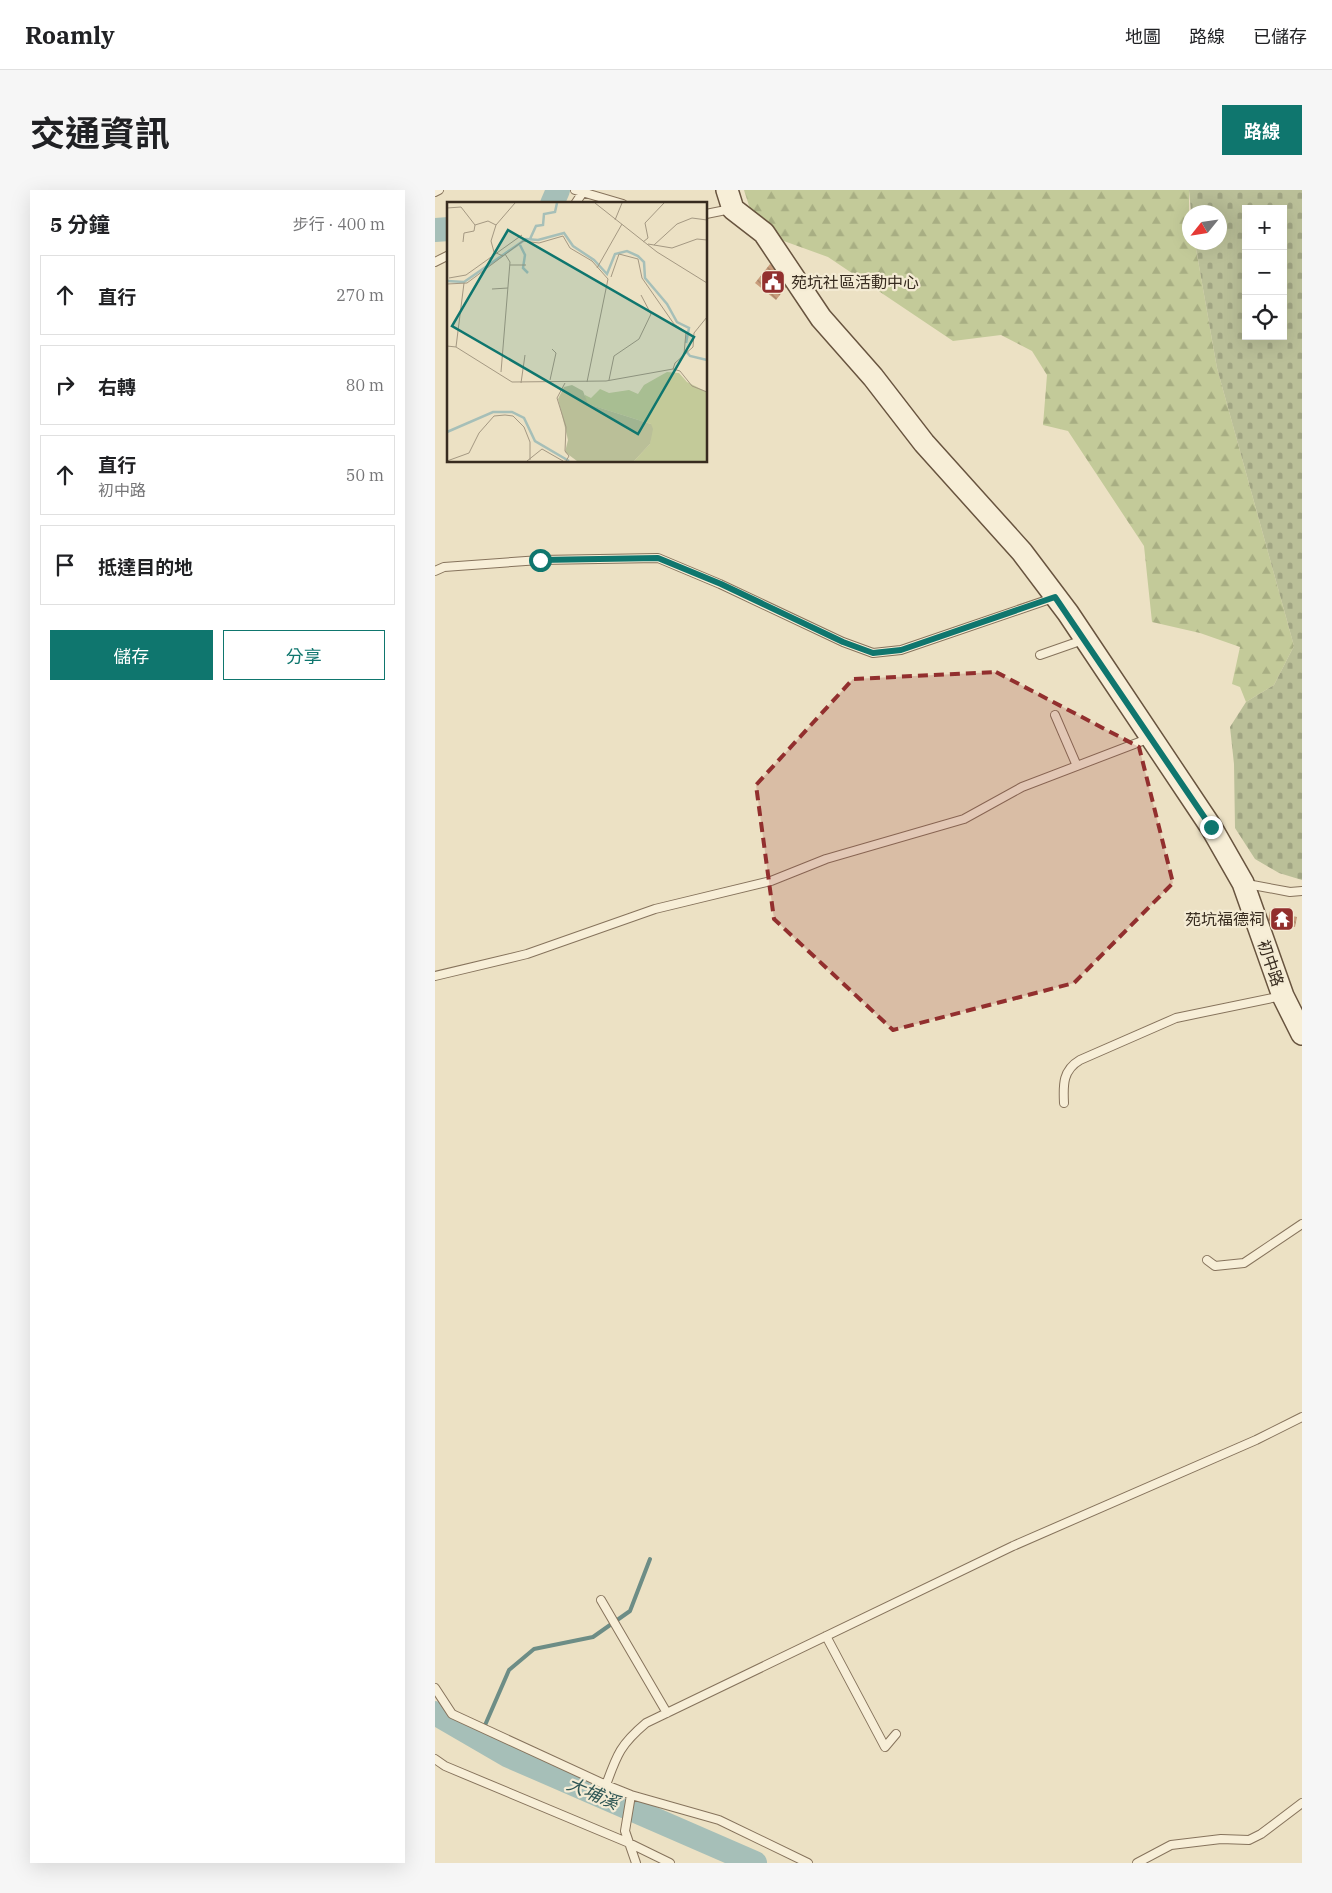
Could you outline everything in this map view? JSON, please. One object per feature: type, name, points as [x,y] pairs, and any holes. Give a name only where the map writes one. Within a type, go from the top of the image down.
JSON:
[{"type":"street","name":"初中路","points":[[730,199],[764,233],[821,318],[873,378],[924,443],[1022,552],[1085,639],[1211,827],[1243,883],[1283,996],[1302,1034]]},
{"type":"lane","points":[[435,192],[439,190]]},
{"type":"lane","points":[[575,190],[616,202]]},
{"type":"lane","points":[[576,202],[583,192]]},
{"type":"lane","points":[[707,213],[730,199]]},
{"type":"lane","points":[[435,262],[447,256]]},
{"type":"lane","points":[[435,571],[444,567],[540,560],[658,558],[721,584],[843,642],[873,653],[901,650],[1055,597]]},
{"type":"lane","points":[[1040,655],[1085,639]]},
{"type":"lane","points":[[1055,715],[1077,766]]},
{"type":"lane","points":[[435,976],[527,954],[655,909],[771,881],[825,859],[964,819],[1022,787],[1150,738]]},
{"type":"lane","points":[[1243,883],[1291,892],[1302,891]]},
{"type":"lane","points":[[1064,1103],[1063,1085],[1070,1066],[1080,1060],[1176,1018],[1283,996]]},
{"type":"lane","points":[[1207,1260],[1215,1266],[1244,1263],[1302,1224]]},
{"type":"lane","points":[[606,1785],[616,1756],[626,1739],[646,1722],[1013,1546],[1256,1440],[1302,1417]]},
{"type":"lane","points":[[601,1600],[667,1712]]},
{"type":"lane","points":[[826,1636],[885,1747],[896,1734]]},
{"type":"lane","points":[[435,1688],[452,1714],[631,1797],[719,1820],[808,1863]]},
{"type":"lane","points":[[435,1759],[445,1766],[629,1843],[670,1863]]},
{"type":"lane","points":[[631,1797],[625,1830],[636,1863]]},
{"type":"lane","points":[[1137,1863],[1171,1845],[1221,1839],[1249,1840],[1261,1834],[1302,1803]]},
{"type":"highlighted area","points":[[996,672],[1139,747],[1173,883],[1074,983],[893,1030],[774,919],[756,785],[853,679]]},
{"type":"green space","points":[[744,190],[1189,190],[1189,205],[1182,205],[1182,250],[1196,250],[1217,368],[1294,646],[1274,685],[1246,702],[1240,687],[1232,684],[1240,647],[1200,633],[1152,622],[1144,546],[1068,431],[1043,425],[1047,375],[1032,351],[1001,335],[953,341],[828,257],[770,236],[751,212]]},
{"type":"green space","points":[[1189,190],[1302,190],[1302,880],[1279,873],[1255,859],[1235,828],[1234,764],[1230,727],[1246,702],[1274,685],[1294,646],[1217,368],[1196,250],[1227,250],[1227,205],[1190,205]]},
{"type":"building","name":"苑坑社區活動中心","points":[[770,264],[791,281],[776,300],[755,283]]},
{"type":"building","name":"苑坑福德祠","points":[[1270,911],[1297,917],[1295,927],[1268,921]]},
{"type":"waterway","name":"大埔溪","points":[[553,202],[558,190]]},
{"type":"waterway","name":"大埔溪","points":[[435,230],[447,229]]},
{"type":"waterway","points":[[479,1739],[509,1670],[534,1649],[593,1637],[630,1611],[650,1559]]},
{"type":"waterway","name":"大埔溪","points":[[435,1713],[509,1756],[755,1863]]},
{"type":"place","name":"苑坑社區活動中心","points":[[773,282]]},
{"type":"place","name":"苑坑福德祠","points":[[1282,919]]},
{"type":"route","points":[[540,560],[658,558],[721,584],[843,642],[873,653],[901,650],[1055,597],[1068,613],[1211,827]]}]
